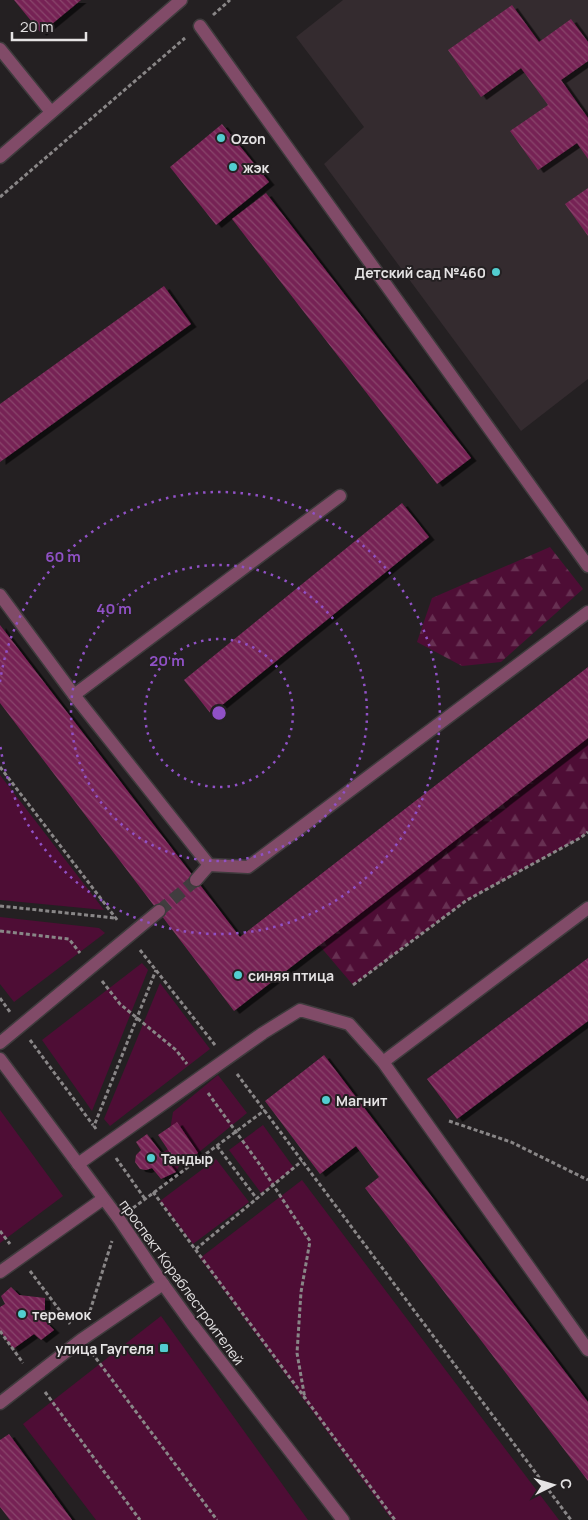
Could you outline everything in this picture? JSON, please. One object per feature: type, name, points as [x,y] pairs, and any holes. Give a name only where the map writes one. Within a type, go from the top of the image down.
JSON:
[{"type":"street","points":[[0,157],[181,0]]},
{"type":"street","points":[[200,26],[588,566]]},
{"type":"street","points":[[0,49],[51,112]]},
{"type":"street","points":[[74,695],[340,496]]},
{"type":"street","points":[[0,595],[74,695],[208,866]]},
{"type":"street","points":[[208,866],[248,867],[588,612]]},
{"type":"street","points":[[196,880],[208,866]]},
{"type":"street","points":[[383,1062],[588,908]]},
{"type":"street","points":[[0,1043],[158,911]]},
{"type":"street","points":[[78,1164],[263,1033],[300,1010],[348,1024],[383,1062],[587,1347]]},
{"type":"street","name":"проспект Кораблестроителей","points":[[0,1059],[119,1219],[163,1284],[343,1520]]},
{"type":"street","points":[[0,1272],[103,1199]]},
{"type":"street","points":[[0,1403],[81,1340],[163,1284]]},
{"type":"path","points":[[0,198],[230,0]]},
{"type":"path","points":[[0,767],[129,936]]},
{"type":"path","points":[[353,985],[467,900],[588,832]]},
{"type":"path","points":[[0,906],[115,918]]},
{"type":"path","points":[[0,932],[69,939],[120,1004],[176,1050],[274,1185],[310,1241],[301,1292],[296,1353],[306,1399]]},
{"type":"path","points":[[94,1126],[157,970]]},
{"type":"path","points":[[0,998],[145,1199]]},
{"type":"path","points":[[81,1340],[119,1219],[265,1110]]},
{"type":"path","points":[[418,1111],[511,1142],[588,1180]]},
{"type":"path","points":[[217,1146],[257,1199]]},
{"type":"path","points":[[196,1250],[302,1161]]},
{"type":"path","points":[[322,1189],[571,1520]]},
{"type":"path","points":[[154,1192],[395,1520]]},
{"type":"path","points":[[0,1231],[217,1520]]},
{"type":"path","points":[[0,1331],[140,1520]]},
{"type":"shaded area","name":"Детский сад №460","points":[[343,0],[588,0],[588,379],[521,431],[324,164],[364,127],[296,37]]},
{"type":"green space","points":[[550,547],[583,589],[501,662],[462,666],[417,642],[432,598]]},
{"type":"green space","points":[[588,738],[588,832],[467,900],[353,985],[319,945]]},
{"type":"green space","points":[[0,775],[104,910],[0,900]]},
{"type":"green space","points":[[0,917],[99,928],[105,933],[14,1002],[0,984]]},
{"type":"green space","points":[[142,963],[148,970],[92,1111],[42,1040]]},
{"type":"green space","points":[[160,983],[210,1049],[110,1126],[104,1119]]},
{"type":"green space","points":[[218,1075],[247,1113],[179,1166],[176,1172],[162,1153],[171,1147],[168,1142],[173,1112]]},
{"type":"green space","points":[[0,1110],[63,1196],[0,1243]]},
{"type":"green space","points":[[263,1125],[294,1168],[261,1193],[229,1150]]},
{"type":"green space","points":[[216,1159],[249,1202],[193,1244],[160,1201]]},
{"type":"green space","points":[[302,1180],[559,1520],[392,1520],[200,1258]]},
{"type":"green space","points":[[161,1316],[308,1520],[96,1520],[23,1424]]},
{"type":"building","points":[[14,0],[81,0],[41,33]]},
{"type":"building","points":[[512,5],[539,42],[571,19],[588,42],[588,61],[561,80],[588,118],[588,159],[577,143],[538,170],[510,131],[548,105],[521,68],[481,97],[448,50]]},
{"type":"building","points":[[222,124],[269,182],[216,225],[170,167]]},
{"type":"building","points":[[588,188],[588,236],[565,204]]},
{"type":"building","points":[[266,193],[471,458],[437,484],[232,219]]},
{"type":"building","points":[[164,286],[191,324],[0,462],[0,404]]},
{"type":"building","points":[[402,503],[429,537],[211,714],[184,680]]},
{"type":"building","points":[[0,625],[240,937],[588,667],[588,738],[234,1011],[0,703]]},
{"type":"building","points":[[588,958],[588,1021],[457,1119],[427,1079]]},
{"type":"building","points":[[324,1055],[588,1402],[588,1481],[365,1188],[379,1177],[356,1146],[320,1174],[265,1101]]},
{"type":"building","points":[[177,1122],[198,1153],[179,1166],[158,1135]]},
{"type":"building","name":"Тандыр","points":[[147,1134],[176,1172],[161,1179],[152,1168],[140,1169],[135,1162],[136,1155],[141,1150],[136,1142]]},
{"type":"building","name":"теремок","points":[[11,1287],[19,1295],[45,1298],[45,1321],[54,1330],[41,1340],[34,1334],[13,1349],[0,1331],[0,1307],[5,1304],[1,1296]]},
{"type":"building","points":[[9,1434],[72,1520],[10,1520],[0,1507],[0,1440]]},
{"type":"tunnel","points":[[159,911],[196,880]]},
{"type":"place","name":"Ozon","points":[[221,138]]},
{"type":"place","name":"жэк","points":[[233,167]]},
{"type":"place","name":"Детский сад №460","points":[[496,272]]},
{"type":"place","name":"синяя птица","points":[[238,975]]},
{"type":"place","name":"Магнит","points":[[326,1100]]},
{"type":"place","name":"Тандыр","points":[[151,1158]]},
{"type":"place","name":"теремок","points":[[22,1314]]},
{"type":"place","name":"улица Гаугеля","points":[[164,1348]]}]
